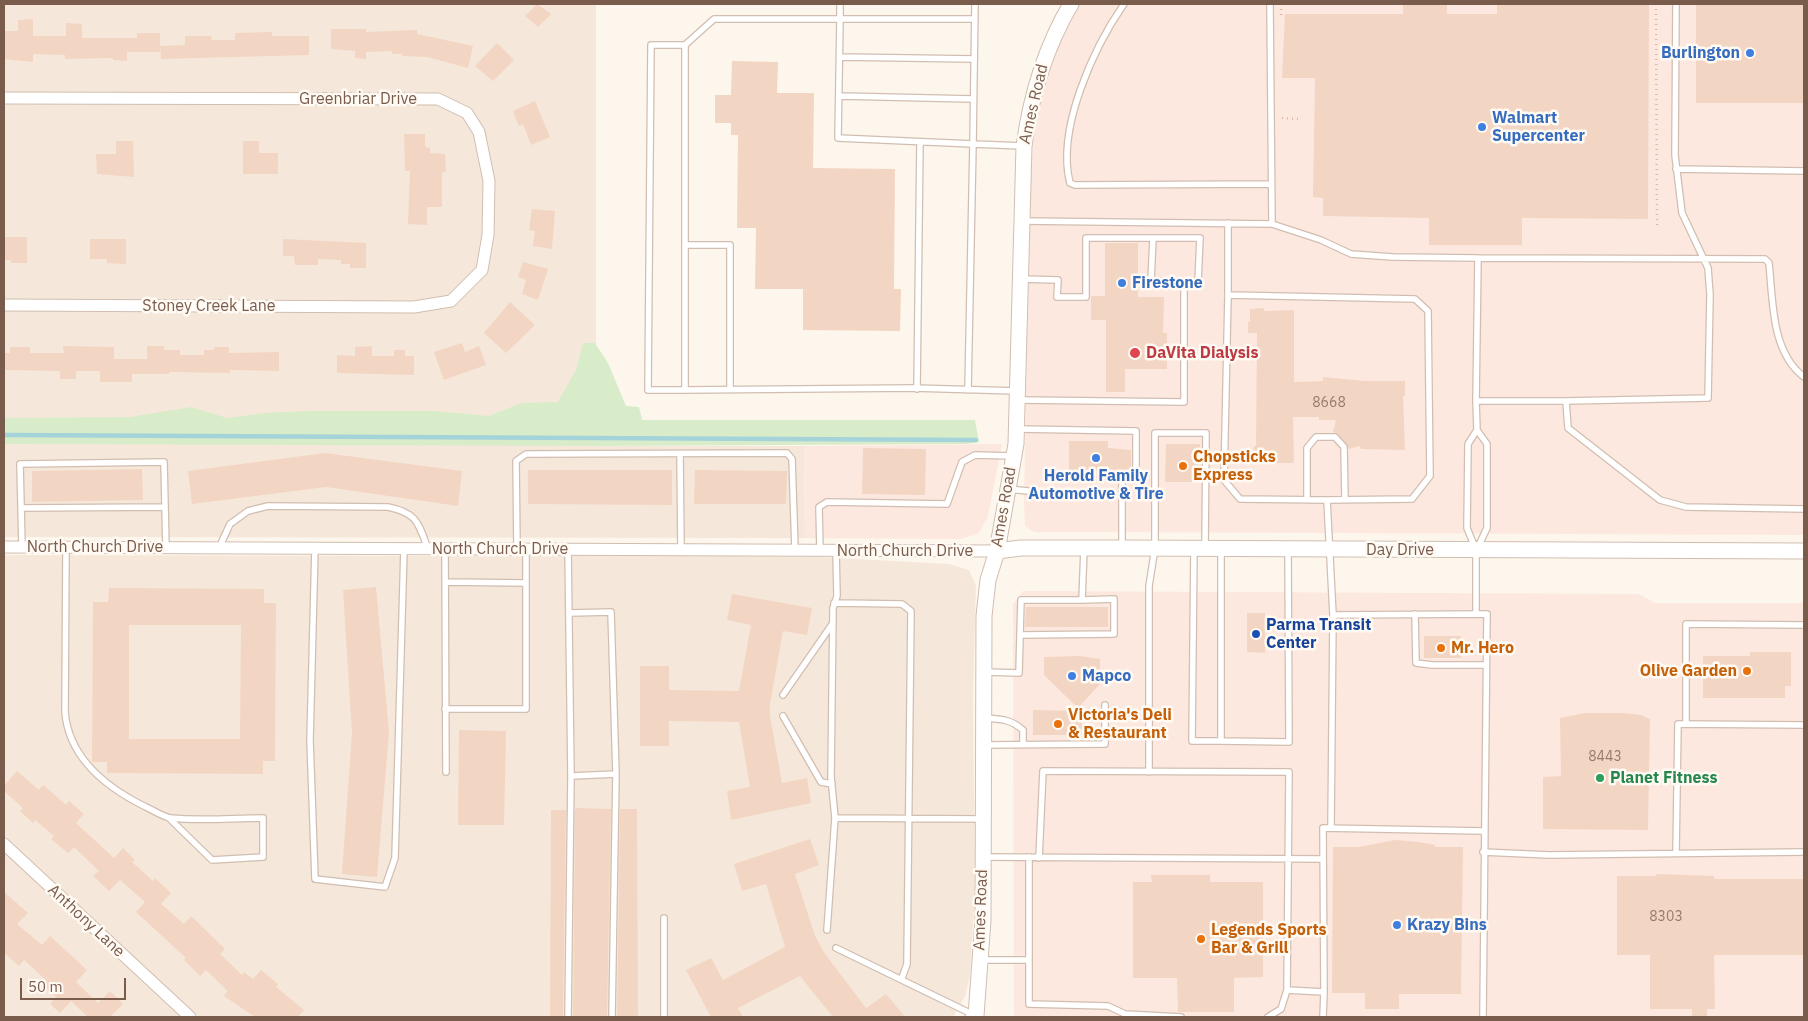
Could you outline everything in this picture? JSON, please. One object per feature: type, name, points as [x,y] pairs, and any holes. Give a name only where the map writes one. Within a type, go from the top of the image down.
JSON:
[{"type":"street","name":"Ames Road","points":[[975,1017],[980,960],[983,857],[982,718],[984,616],[988,580],[997,551],[1014,456],[1020,221],[1024,146],[1028,113],[1044,57],[1071,4]]},
{"type":"street","name":"Greenbriar Drive","points":[[4,98],[438,98],[466,113],[479,132],[488,181],[488,236],[482,270],[451,301],[414,307]]},
{"type":"street","name":"Stoney Creek Lane","points":[[4,305],[414,307]]},
{"type":"street","name":"North Church Drive","points":[[4,547],[997,551]]},
{"type":"street","name":"Day Drive","points":[[997,551],[1021,548],[1155,548],[1221,550],[1804,551]]},
{"type":"street","name":"Anthony Lane","points":[[4,844],[190,1017]]},
{"type":"lane","points":[[840,4],[838,138],[1024,146]]},
{"type":"lane","points":[[968,390],[975,4]]},
{"type":"lane","points":[[1124,4],[1093,60],[1079,96],[1068,141],[1068,174],[1070,183],[1075,185],[1271,184]]},
{"type":"lane","points":[[1270,4],[1272,224]]},
{"type":"lane","points":[[1476,401],[1708,398],[1710,295],[1708,268],[1682,213],[1674,155],[1676,4]]},
{"type":"lane","points":[[975,19],[714,19],[685,45],[651,45],[648,390],[968,390],[1017,395],[1184,402],[1184,282]]},
{"type":"lane","points":[[685,45],[685,390]]},
{"type":"lane","points":[[840,57],[974,60]]},
{"type":"lane","points":[[839,96],[973,100]]},
{"type":"lane","points":[[917,389],[920,142]]},
{"type":"lane","points":[[1676,169],[1804,171]]},
{"type":"lane","points":[[1020,221],[1272,224],[1322,240],[1351,254],[1393,257],[1702,257],[1765,259],[1769,264],[1776,334],[1794,370],[1804,377]]},
{"type":"lane","points":[[1228,223],[1224,480],[1240,499],[1412,499],[1430,476],[1428,310],[1415,300],[1228,295]]},
{"type":"lane","points":[[1019,279],[1058,280],[1057,297],[1086,297],[1086,238],[1153,238],[1200,238],[1198,282],[1151,281],[1153,238]]},
{"type":"lane","points":[[686,245],[730,245],[730,389]]},
{"type":"lane","points":[[1476,550],[1487,528],[1487,444],[1478,430],[1476,401],[1478,258]]},
{"type":"lane","points":[[1566,401],[1568,428],[1660,500],[1686,507],[1804,509]]},
{"type":"lane","points":[[1016,429],[1136,430],[1136,470],[1122,480],[1121,548]]},
{"type":"lane","points":[[1476,614],[1476,550],[1467,528],[1468,444],[1478,430]]},
{"type":"lane","points":[[1149,772],[1149,586],[1155,548],[1155,433],[1206,433],[1199,549],[1192,741],[1289,742],[1288,549]]},
{"type":"lane","points":[[1307,500],[1307,448],[1316,437],[1335,437],[1344,446],[1345,500]]},
{"type":"lane","points":[[445,709],[526,709],[526,583],[521,549],[516,461],[526,454],[787,453],[792,459],[796,550]]},
{"type":"lane","points":[[680,454],[681,550]]},
{"type":"lane","points":[[820,551],[819,507],[827,502],[947,504],[962,462],[975,455],[1014,456]]},
{"type":"lane","points":[[22,547],[20,464],[164,462],[166,548]]},
{"type":"lane","points":[[1008,489],[1048,493]]},
{"type":"lane","points":[[1327,500],[1333,615],[1331,828]]},
{"type":"lane","points":[[219,548],[230,524],[248,511],[278,506],[388,507],[405,511],[418,521],[428,549]]},
{"type":"lane","points":[[21,508],[165,507]]},
{"type":"lane","points":[[66,547],[65,712],[69,734],[85,763],[111,787],[169,818],[212,860],[263,857],[263,818],[169,818]]},
{"type":"lane","points":[[315,548],[310,740],[315,879],[385,887],[395,858],[404,549]]},
{"type":"lane","points":[[446,549],[446,772]]},
{"type":"lane","points":[[568,549],[571,776],[568,1017]]},
{"type":"lane","points":[[1082,600],[1084,549]]},
{"type":"lane","points":[[1221,550],[1221,741]]},
{"type":"lane","points":[[827,930],[835,818],[832,784],[833,623],[834,603],[837,596],[836,551]]},
{"type":"lane","points":[[446,582],[526,583]]},
{"type":"lane","points":[[983,672],[1020,673],[1020,635],[1020,600],[1114,599],[1114,634],[1020,635]]},
{"type":"lane","points":[[834,603],[902,604],[911,611],[907,964],[902,978]]},
{"type":"lane","points":[[569,613],[611,612],[616,774],[612,1017]]},
{"type":"lane","points":[[1415,614],[1416,663],[1420,665],[1486,665]]},
{"type":"lane","points":[[1333,615],[1487,614],[1483,831],[1483,1017]]},
{"type":"lane","points":[[783,695],[833,623]]},
{"type":"lane","points":[[1686,724],[1686,624],[1804,625]]},
{"type":"lane","points":[[982,745],[1105,744],[1105,705]]},
{"type":"lane","points":[[782,716],[821,782],[832,784]]},
{"type":"lane","points":[[982,718],[1007,719],[1016,724],[1022,730],[1023,745]]},
{"type":"lane","points":[[1676,853],[1678,724],[1804,725]]},
{"type":"lane","points":[[1039,858],[1042,771],[1288,772],[1290,859],[1288,990],[1280,1009],[1268,1017]]},
{"type":"lane","points":[[571,776],[616,774]]},
{"type":"lane","points":[[835,818],[983,819]]},
{"type":"lane","points":[[1323,1017],[1324,828],[1483,831]]},
{"type":"lane","points":[[1483,852],[1549,855],[1804,852]]},
{"type":"lane","points":[[983,857],[1323,859]]},
{"type":"lane","points":[[1028,857],[1029,1004],[1108,1006],[1125,1014],[1181,1017]]},
{"type":"lane","points":[[664,918],[664,1017]]},
{"type":"lane","points":[[836,948],[902,978],[975,1017]]},
{"type":"lane","points":[[980,960],[1029,960]]},
{"type":"lane","points":[[1288,990],[1324,992]]},
{"type":"path","points":[[1281,4],[1281,23]]},
{"type":"path","points":[[1656,4],[1657,227]]},
{"type":"path","points":[[1282,109],[1282,119],[1298,119]]},
{"type":"shaded area","points":[[4,4],[596,4],[596,446],[804,446],[805,538],[4,537]]},
{"type":"shaded area","points":[[1080,4],[1804,4],[1804,535],[1035,532],[1029,529],[1025,526],[1024,503],[1030,180],[1035,122],[1050,63]]},
{"type":"shaded area","points":[[1002,444],[988,516],[979,533],[961,539],[805,538],[804,446]]},
{"type":"shaded area","points":[[550,554],[819,557],[949,564],[969,570],[976,586],[973,695],[975,893],[970,976],[965,996],[953,1017],[4,1017],[4,555],[425,556]]},
{"type":"shaded area","points":[[1023,591],[1639,594],[1655,603],[1804,603],[1804,1017],[1014,1017],[1013,604]]},
{"type":"green space","points":[[583,343],[595,343],[608,363],[626,406],[639,407],[642,420],[975,420],[979,442],[968,444],[596,446],[4,444],[4,418],[130,417],[191,407],[227,418],[265,413],[306,411],[435,411],[489,416],[521,403],[558,402],[576,370]]},
{"type":"building","points":[[537,4],[551,14],[538,27],[525,16]]},
{"type":"building","name":"Walmart Supercenter","points":[[1403,4],[1447,4],[1447,14],[1497,14],[1497,4],[1649,4],[1648,219],[1522,218],[1522,245],[1429,245],[1429,218],[1323,216],[1323,198],[1313,197],[1315,78],[1282,78],[1285,14],[1403,14]]},
{"type":"building","name":"Burlington","points":[[1696,4],[1804,4],[1804,103],[1696,103]]},
{"type":"building","points":[[33,19],[33,36],[66,36],[66,23],[82,24],[82,38],[137,38],[137,33],[160,33],[160,52],[127,52],[127,61],[113,60],[113,58],[65,59],[65,55],[33,54],[33,62],[4,59],[4,31],[18,31],[18,20]]},
{"type":"building","points":[[331,29],[366,29],[366,32],[417,30],[417,34],[473,46],[468,68],[427,57],[392,54],[392,51],[366,52],[366,59],[355,58],[355,51],[331,49]]},
{"type":"building","points":[[272,32],[272,36],[309,36],[309,55],[161,59],[160,46],[185,45],[185,36],[212,36],[211,40],[235,40],[235,33]]},
{"type":"building","points":[[497,43],[514,60],[493,81],[475,66]]},
{"type":"building","points":[[732,61],[778,62],[777,93],[814,93],[813,168],[895,169],[894,289],[901,289],[900,331],[803,330],[803,289],[755,289],[756,228],[737,228],[738,135],[731,135],[731,123],[715,123],[715,95],[731,95]]},
{"type":"building","points":[[535,101],[550,137],[531,145],[523,124],[519,126],[513,111]]},
{"type":"building","points":[[404,134],[425,134],[425,147],[430,148],[430,153],[445,154],[446,172],[442,172],[442,207],[427,207],[427,225],[408,224],[410,171],[405,171]]},
{"type":"building","points":[[116,141],[133,141],[134,177],[97,174],[96,154],[116,154]]},
{"type":"building","points":[[243,141],[259,141],[259,153],[278,153],[278,174],[243,174]]},
{"type":"building","points":[[532,209],[555,211],[552,249],[533,246],[535,231],[529,230]]},
{"type":"building","points":[[4,237],[27,237],[27,263],[11,263],[11,260],[4,260]]},
{"type":"building","points":[[90,239],[126,239],[126,264],[107,263],[107,259],[90,259]]},
{"type":"building","points":[[283,239],[366,243],[366,268],[350,268],[350,264],[341,264],[341,260],[318,259],[318,265],[295,265],[294,256],[283,256]]},
{"type":"building","points":[[1105,243],[1138,243],[1138,297],[1164,297],[1163,333],[1167,333],[1167,369],[1125,369],[1125,392],[1106,392],[1106,320],[1091,320],[1091,296],[1105,296]]},
{"type":"building","points":[[523,262],[548,269],[538,300],[522,294],[526,280],[518,277]]},
{"type":"building","points":[[510,302],[535,325],[506,353],[484,333]]},
{"type":"building","points":[[1264,308],[1264,311],[1294,310],[1294,382],[1323,381],[1323,377],[1365,381],[1405,381],[1405,396],[1403,396],[1405,450],[1361,449],[1360,446],[1349,449],[1338,434],[1333,432],[1336,420],[1319,420],[1319,417],[1293,417],[1294,463],[1253,463],[1254,446],[1256,446],[1257,333],[1248,333],[1248,322],[1250,322],[1250,309]]},
{"type":"building","points":[[462,343],[465,352],[479,346],[486,365],[444,380],[434,352]]},
{"type":"building","points":[[63,346],[114,347],[114,359],[147,359],[147,346],[164,346],[164,350],[180,350],[180,355],[204,355],[204,350],[214,350],[214,347],[229,347],[229,353],[279,352],[279,371],[230,370],[230,373],[169,372],[169,374],[132,374],[132,382],[100,382],[100,371],[76,371],[76,379],[60,379],[60,371],[4,370],[4,353],[10,353],[10,347],[30,347],[30,353],[64,353]]},
{"type":"building","points":[[372,346],[372,356],[394,356],[394,350],[405,350],[405,356],[414,356],[414,375],[337,373],[337,355],[355,356],[355,347]]},
{"type":"building","points":[[1069,441],[1108,441],[1108,448],[1131,450],[1131,468],[1126,471],[1069,470]]},
{"type":"building","points":[[1166,444],[1200,444],[1201,482],[1165,482]]},
{"type":"building","points":[[863,448],[926,449],[925,495],[862,494]]},
{"type":"building","points":[[325,453],[462,471],[458,506],[326,487],[192,504],[188,471]]},
{"type":"building","points":[[142,469],[143,500],[32,502],[32,471]]},
{"type":"building","points":[[528,470],[672,470],[672,505],[528,504]]},
{"type":"building","points":[[695,470],[787,471],[786,504],[694,504]]},
{"type":"building","points":[[376,587],[389,732],[377,877],[342,874],[352,733],[343,590]]},
{"type":"building","points":[[109,588],[264,589],[264,603],[276,603],[275,761],[263,761],[263,774],[107,773],[107,762],[92,762],[93,602],[108,602]],"holes":[[[129,625],[241,625],[240,739],[129,739]]]},
{"type":"building","points":[[732,594],[812,608],[807,635],[783,631],[770,704],[770,716],[782,783],[807,778],[811,803],[731,820],[727,791],[750,787],[739,722],[669,721],[669,746],[640,746],[640,666],[669,666],[669,690],[739,691],[751,625],[727,620]]},
{"type":"building","points":[[1026,607],[1108,607],[1108,627],[1025,627]]},
{"type":"building","points":[[1247,613],[1265,613],[1265,653],[1247,652]]},
{"type":"building","points":[[1424,636],[1461,636],[1461,658],[1424,658]]},
{"type":"building","name":"Olive Garden","points":[[1750,652],[1791,652],[1791,686],[1785,686],[1785,698],[1703,698],[1703,656],[1750,656]]},
{"type":"building","points":[[1080,656],[1100,659],[1100,684],[1078,708],[1044,675],[1044,657]]},
{"type":"building","points":[[1033,710],[1082,711],[1082,735],[1033,735]]},
{"type":"building","points":[[1585,713],[1623,713],[1641,715],[1650,719],[1648,830],[1543,829],[1543,777],[1561,776],[1560,718]]},
{"type":"building","points":[[459,730],[506,731],[504,825],[458,825]]},
{"type":"building","points":[[17,771],[39,790],[43,785],[66,805],[69,801],[84,814],[76,823],[114,858],[123,848],[135,860],[132,862],[153,881],[155,878],[171,893],[161,904],[184,924],[191,916],[225,949],[220,954],[242,975],[244,972],[253,979],[261,970],[278,984],[276,987],[304,1010],[298,1017],[255,1017],[224,996],[228,991],[206,970],[200,976],[184,960],[186,958],[136,912],[145,902],[120,880],[109,891],[93,876],[99,871],[74,847],[68,853],[51,839],[54,836],[35,820],[33,823],[20,811],[23,808],[4,791],[4,786]]},
{"type":"building","points":[[577,808],[611,809],[607,1017],[573,1017],[575,810]]},
{"type":"building","points":[[620,809],[637,809],[638,1017],[617,1017]]},
{"type":"building","points":[[551,810],[566,810],[563,1017],[550,1017]]},
{"type":"building","points":[[810,839],[819,865],[795,874],[815,936],[825,954],[866,1008],[886,994],[905,1017],[833,1017],[800,976],[738,1008],[743,1017],[711,1017],[686,970],[711,958],[723,980],[785,947],[766,884],[742,891],[734,864]]},
{"type":"building","points":[[1395,840],[1419,842],[1435,845],[1435,847],[1463,847],[1461,994],[1399,994],[1399,1009],[1365,1009],[1365,993],[1332,993],[1333,847],[1359,847]]},
{"type":"building","points":[[1656,874],[1714,876],[1714,879],[1804,879],[1804,955],[1714,955],[1715,1009],[1707,1009],[1707,1017],[1692,1017],[1692,1009],[1650,1009],[1650,955],[1617,955],[1617,876],[1656,876]]},
{"type":"building","points":[[1151,875],[1210,875],[1210,882],[1263,882],[1263,977],[1234,978],[1234,1012],[1178,1012],[1177,978],[1133,978],[1133,882],[1152,882]]},
{"type":"building","points":[[4,892],[28,913],[17,924],[42,945],[50,936],[87,970],[76,982],[98,1003],[110,991],[123,1004],[110,1017],[88,1017],[71,1001],[60,1013],[50,1004],[56,997],[43,986],[47,981],[24,960],[19,966],[4,953]]},
{"type":"waterway","points":[[4,435],[976,440]]},
{"type":"place","name":"Burlington","points":[[1750,53]]},
{"type":"place","name":"Walmart Supercenter","points":[[1482,127]]},
{"type":"place","name":"Firestone","points":[[1122,283]]},
{"type":"place","name":"DaVita Dialysis","points":[[1135,353]]},
{"type":"place","name":"Herold Family Automotive & Tire","points":[[1096,458]]},
{"type":"place","name":"Chopsticks Express","points":[[1183,466]]},
{"type":"place","name":"Parma Transit Center","points":[[1256,634]]},
{"type":"place","name":"Mr. Hero","points":[[1441,648]]},
{"type":"place","name":"Olive Garden","points":[[1747,671]]},
{"type":"place","name":"Mapco","points":[[1072,676]]},
{"type":"place","name":"Victoria's Deli & Restaurant","points":[[1058,724]]},
{"type":"place","name":"Planet Fitness","points":[[1600,778]]},
{"type":"place","name":"Krazy Bins","points":[[1397,925]]},
{"type":"place","name":"Legends Sports Bar & Grill","points":[[1201,939]]}]
